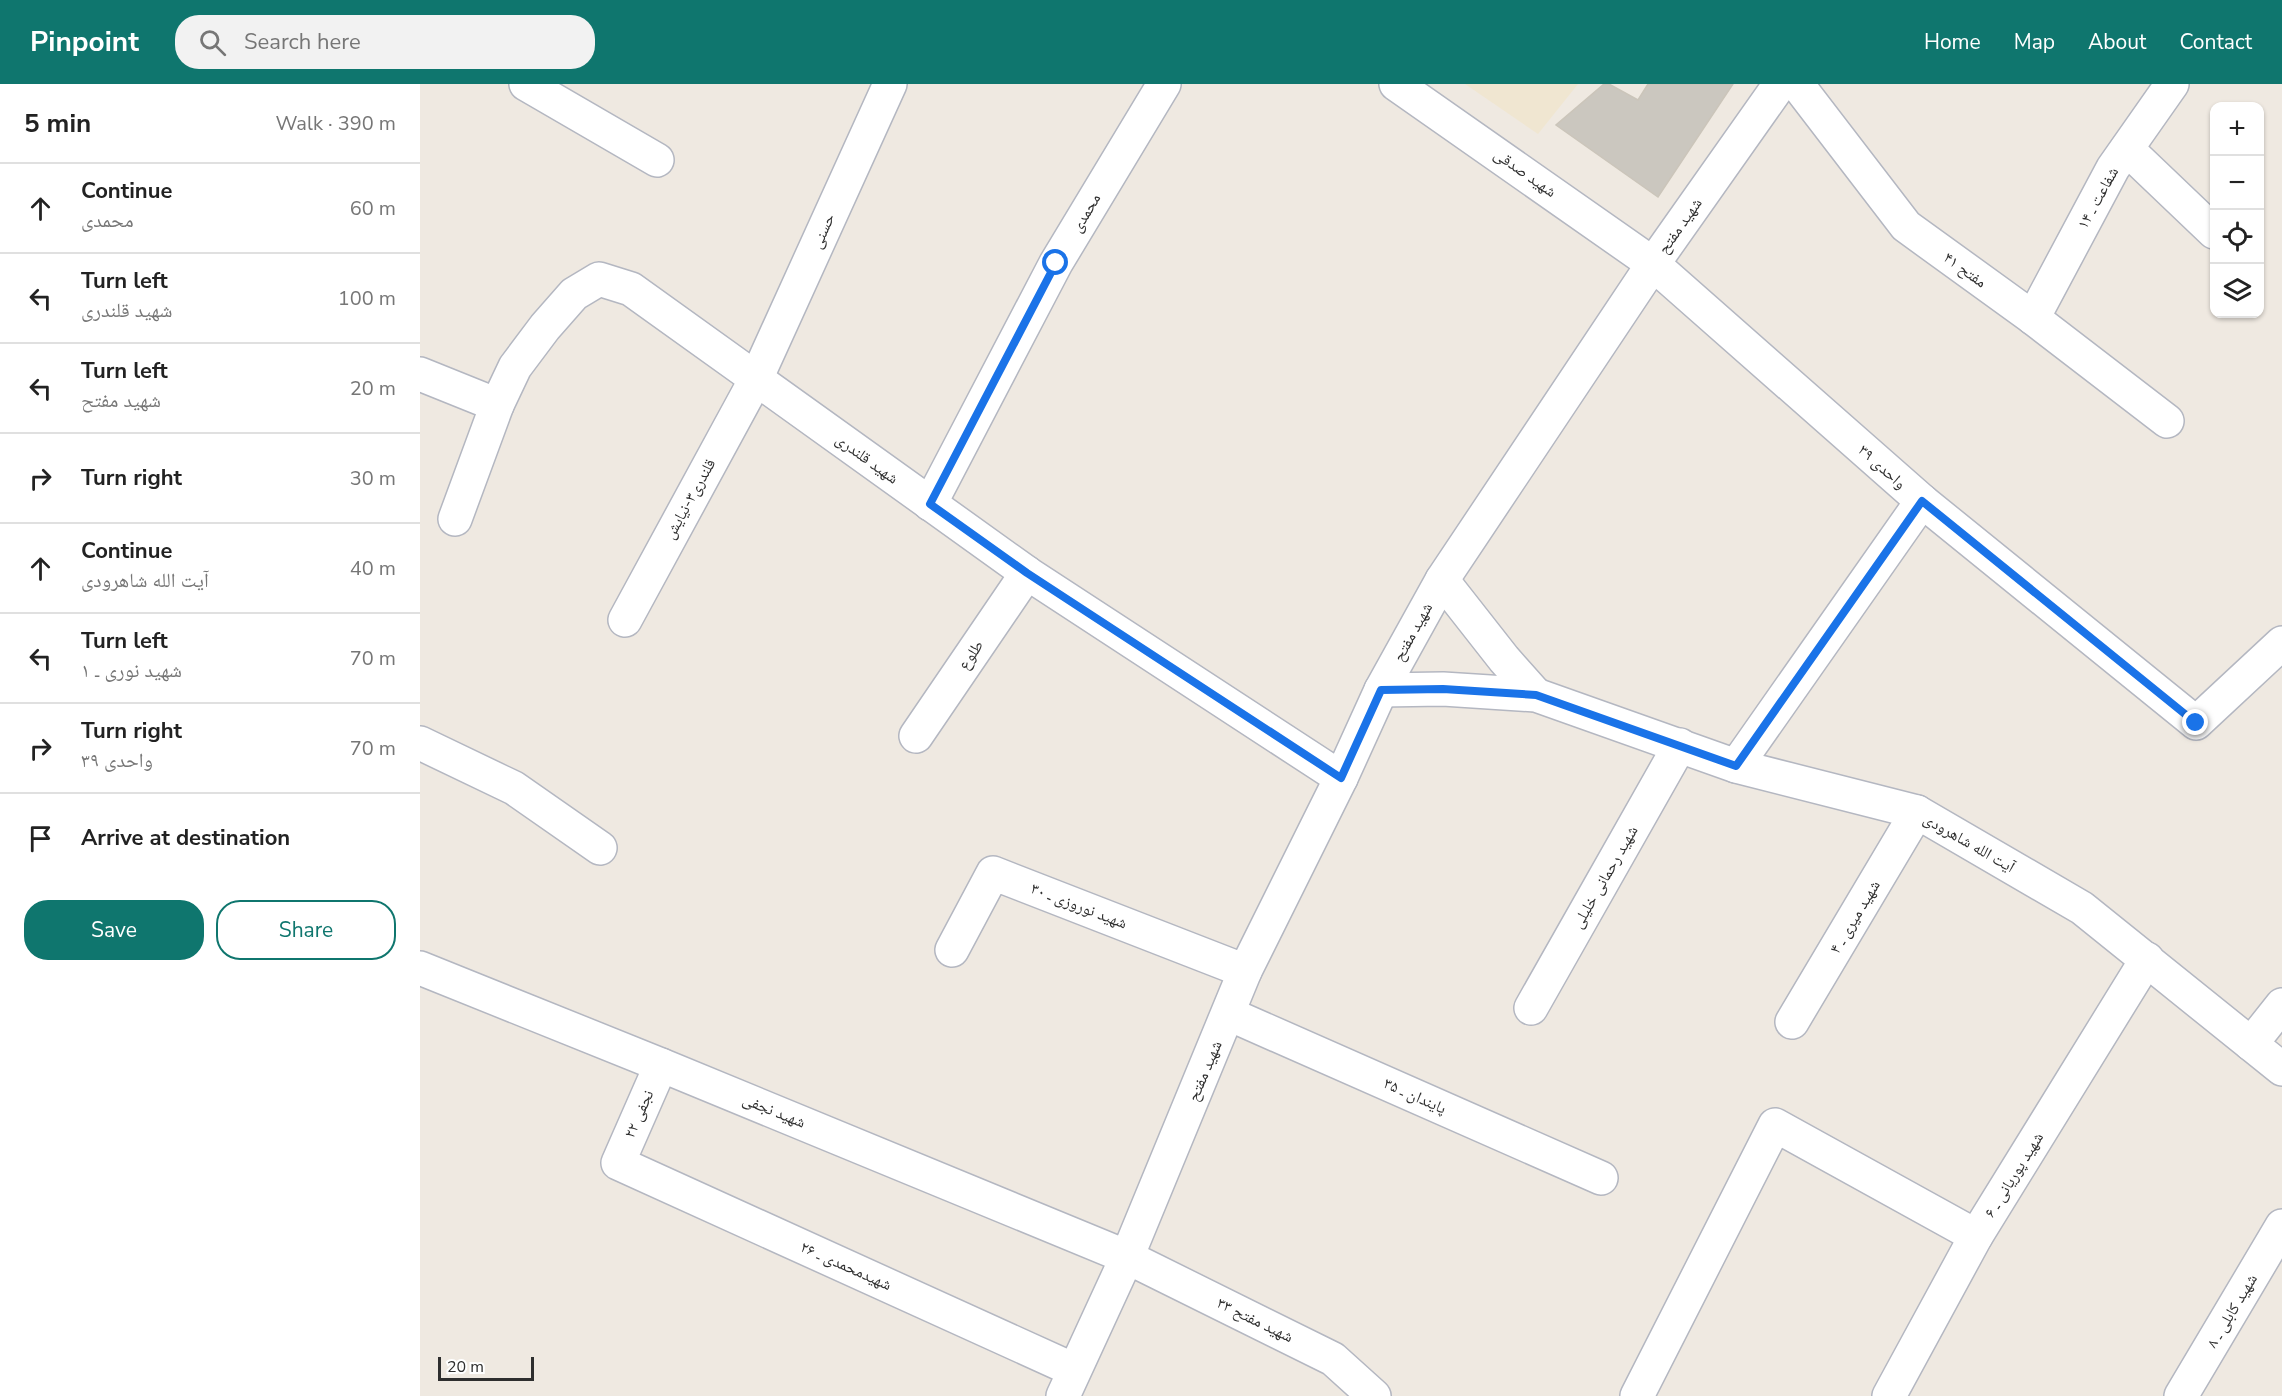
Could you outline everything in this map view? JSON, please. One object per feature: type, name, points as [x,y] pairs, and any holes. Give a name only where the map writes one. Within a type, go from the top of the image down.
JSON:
[{"type":"street","points":[[526,84],[657,160]]},
{"type":"street","name":"حسنی","points":[[756,379],[890,84]]},
{"type":"street","name":"محمدی","points":[[930,504],[1056,263],[1164,84]]},
{"type":"street","name":"شهید صدقی","points":[[1396,84],[1653,264]]},
{"type":"street","name":"شهید مفتح","points":[[1069,1383],[1127,1257],[1245,971],[1341,778],[1381,690],[1442,580],[1653,264],[1780,84]]},
{"type":"street","name":"مفتح ۴۱","points":[[1797,84],[1906,226],[2033,318],[2167,421]]},
{"type":"street","name":"شفاعت ـ ۱۴","points":[[2033,318],[2113,168],[2172,84]]},
{"type":"street","points":[[2127,148],[2210,228]]},
{"type":"street","name":"واحدی ۳۹","points":[[1653,264],[1922,501],[2196,723],[2282,644]]},
{"type":"street","name":"شهید قلندری","points":[[455,519],[497,405],[515,367],[545,327],[574,294],[599,279],[631,289],[1027,573],[1341,778]]},
{"type":"street","points":[[420,374],[497,405]]},
{"type":"street","name":"قلندری۳-نیایش","points":[[625,620],[756,379]]},
{"type":"street","points":[[1736,766],[1922,501]]},
{"type":"street","name":"طلوع","points":[[916,736],[1027,573]]},
{"type":"street","points":[[1442,580],[1504,659],[1536,695]]},
{"type":"street","points":[[1381,690],[1443,689],[1536,695]]},
{"type":"street","name":"آیت الله شاهرودی","points":[[1536,695],[1736,766],[1917,812],[2082,908],[2282,1070]]},
{"type":"street","points":[[420,743],[514,788],[600,848]]},
{"type":"street","name":"شهید رحمانی خلیلی","points":[[1531,1008],[1680,745]]},
{"type":"street","name":"شهید میری ـ ۴","points":[[1792,1022],[1917,812]]},
{"type":"street","name":"شهید نوروزی ـ ۳۰","points":[[952,950],[993,873],[1245,971]]},
{"type":"street","name":"شهید پوریانی ـ ۶","points":[[1889,1396],[1976,1236],[2147,959]]},
{"type":"street","name":"شهید نجفی","points":[[420,968],[1127,1257]]},
{"type":"street","points":[[2251,1044],[2282,1005]]},
{"type":"street","name":"پایندان ـ ۳۵","points":[[1228,1014],[1601,1178]]},
{"type":"street","name":"نجفی ۲۲","points":[[618,1163],[661,1065]]},
{"type":"street","points":[[1637,1396],[1774,1125],[1976,1236]]},
{"type":"street","name":"شهیدمحمدی ـ ۲۶","points":[[618,1163],[1069,1383]]},
{"type":"street","name":"شهید کابلی ـ ۸","points":[[2181,1396],[2282,1226]]},
{"type":"street","name":"شهید مفتح ۳۳","points":[[1127,1257],[1333,1359],[1374,1396]]},
{"type":"shaded area","points":[[1465,84],[1578,84],[1538,134]]},
{"type":"building","points":[[1604,84],[1609,84],[1638,100],[1648,84],[1733,84],[1658,197],[1556,125]]},
{"type":"route","points":[[1056,263],[930,504],[1027,573],[1341,778],[1381,690],[1443,689],[1536,695],[1736,766],[1922,501],[2196,723]]}]
